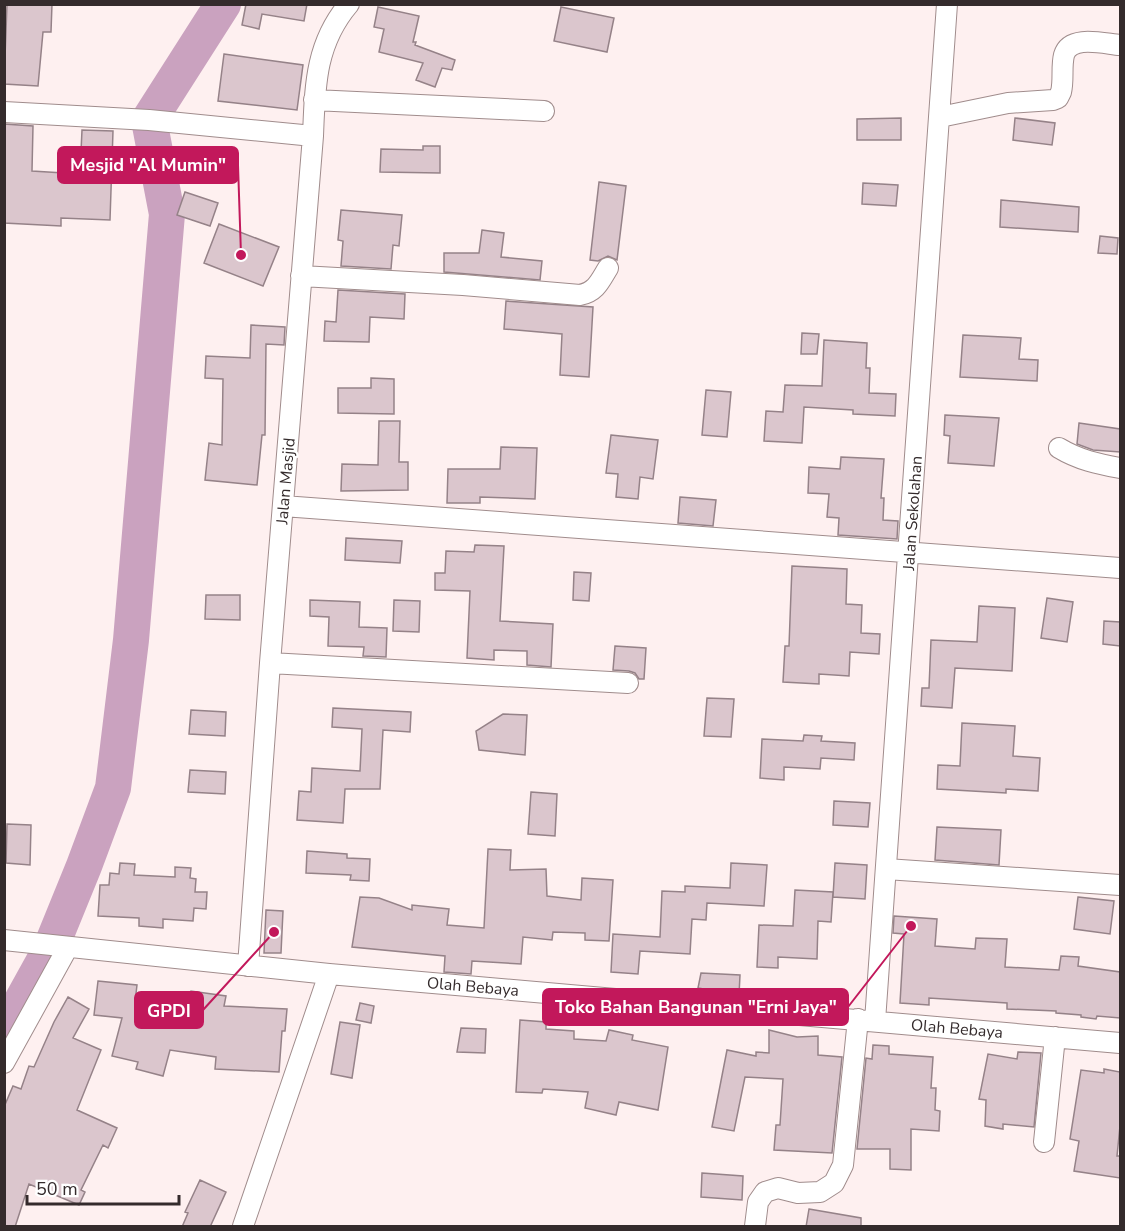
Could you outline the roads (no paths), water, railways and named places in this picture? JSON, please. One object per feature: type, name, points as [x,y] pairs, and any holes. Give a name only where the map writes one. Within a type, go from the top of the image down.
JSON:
[{"type":"street","name":"Jalan Masjid","points":[[248,966],[314,100],[320,56],[328,34],[349,4]]},
{"type":"street","name":"Jalan Sekolahan","points":[[755,1227],[758,1202],[765,1192],[778,1188],[798,1192],[820,1192],[834,1183],[843,1165],[867,1020],[886,869],[947,4]]},
{"type":"street","points":[[940,117],[1008,103],[1053,100],[1058,98],[1061,92],[1064,55],[1070,46],[1082,42],[1120,45]]},
{"type":"street","points":[[314,100],[544,111]]},
{"type":"street","points":[[4,111],[148,120],[313,136]]},
{"type":"street","points":[[301,276],[463,285],[580,295],[587,294],[596,288],[608,268]]},
{"type":"street","points":[[1059,448],[1090,463],[1120,468]]},
{"type":"street","points":[[283,506],[1120,568]]},
{"type":"street","points":[[270,663],[628,683]]},
{"type":"street","points":[[886,869],[1120,885]]},
{"type":"street","name":"Olah Bebaya","points":[[10,940],[329,974],[1120,1043]]},
{"type":"street","points":[[4,1063],[62,946]]},
{"type":"street","points":[[243,1227],[329,974]]},
{"type":"street","points":[[1044,1142],[1055,1037]]},
{"type":"waterway","points":[[4,1038],[49,952],[113,788],[131,640],[167,214],[149,120],[223,4]]},
{"type":"place","name":"Mesjid \"Al Mumin\"","points":[[241,255]]},
{"type":"place","name":"Toko Bahan Bangunan \"Erni Jaya\"","points":[[911,926]]},
{"type":"place","name":"GPDI","points":[[274,932]]}]
